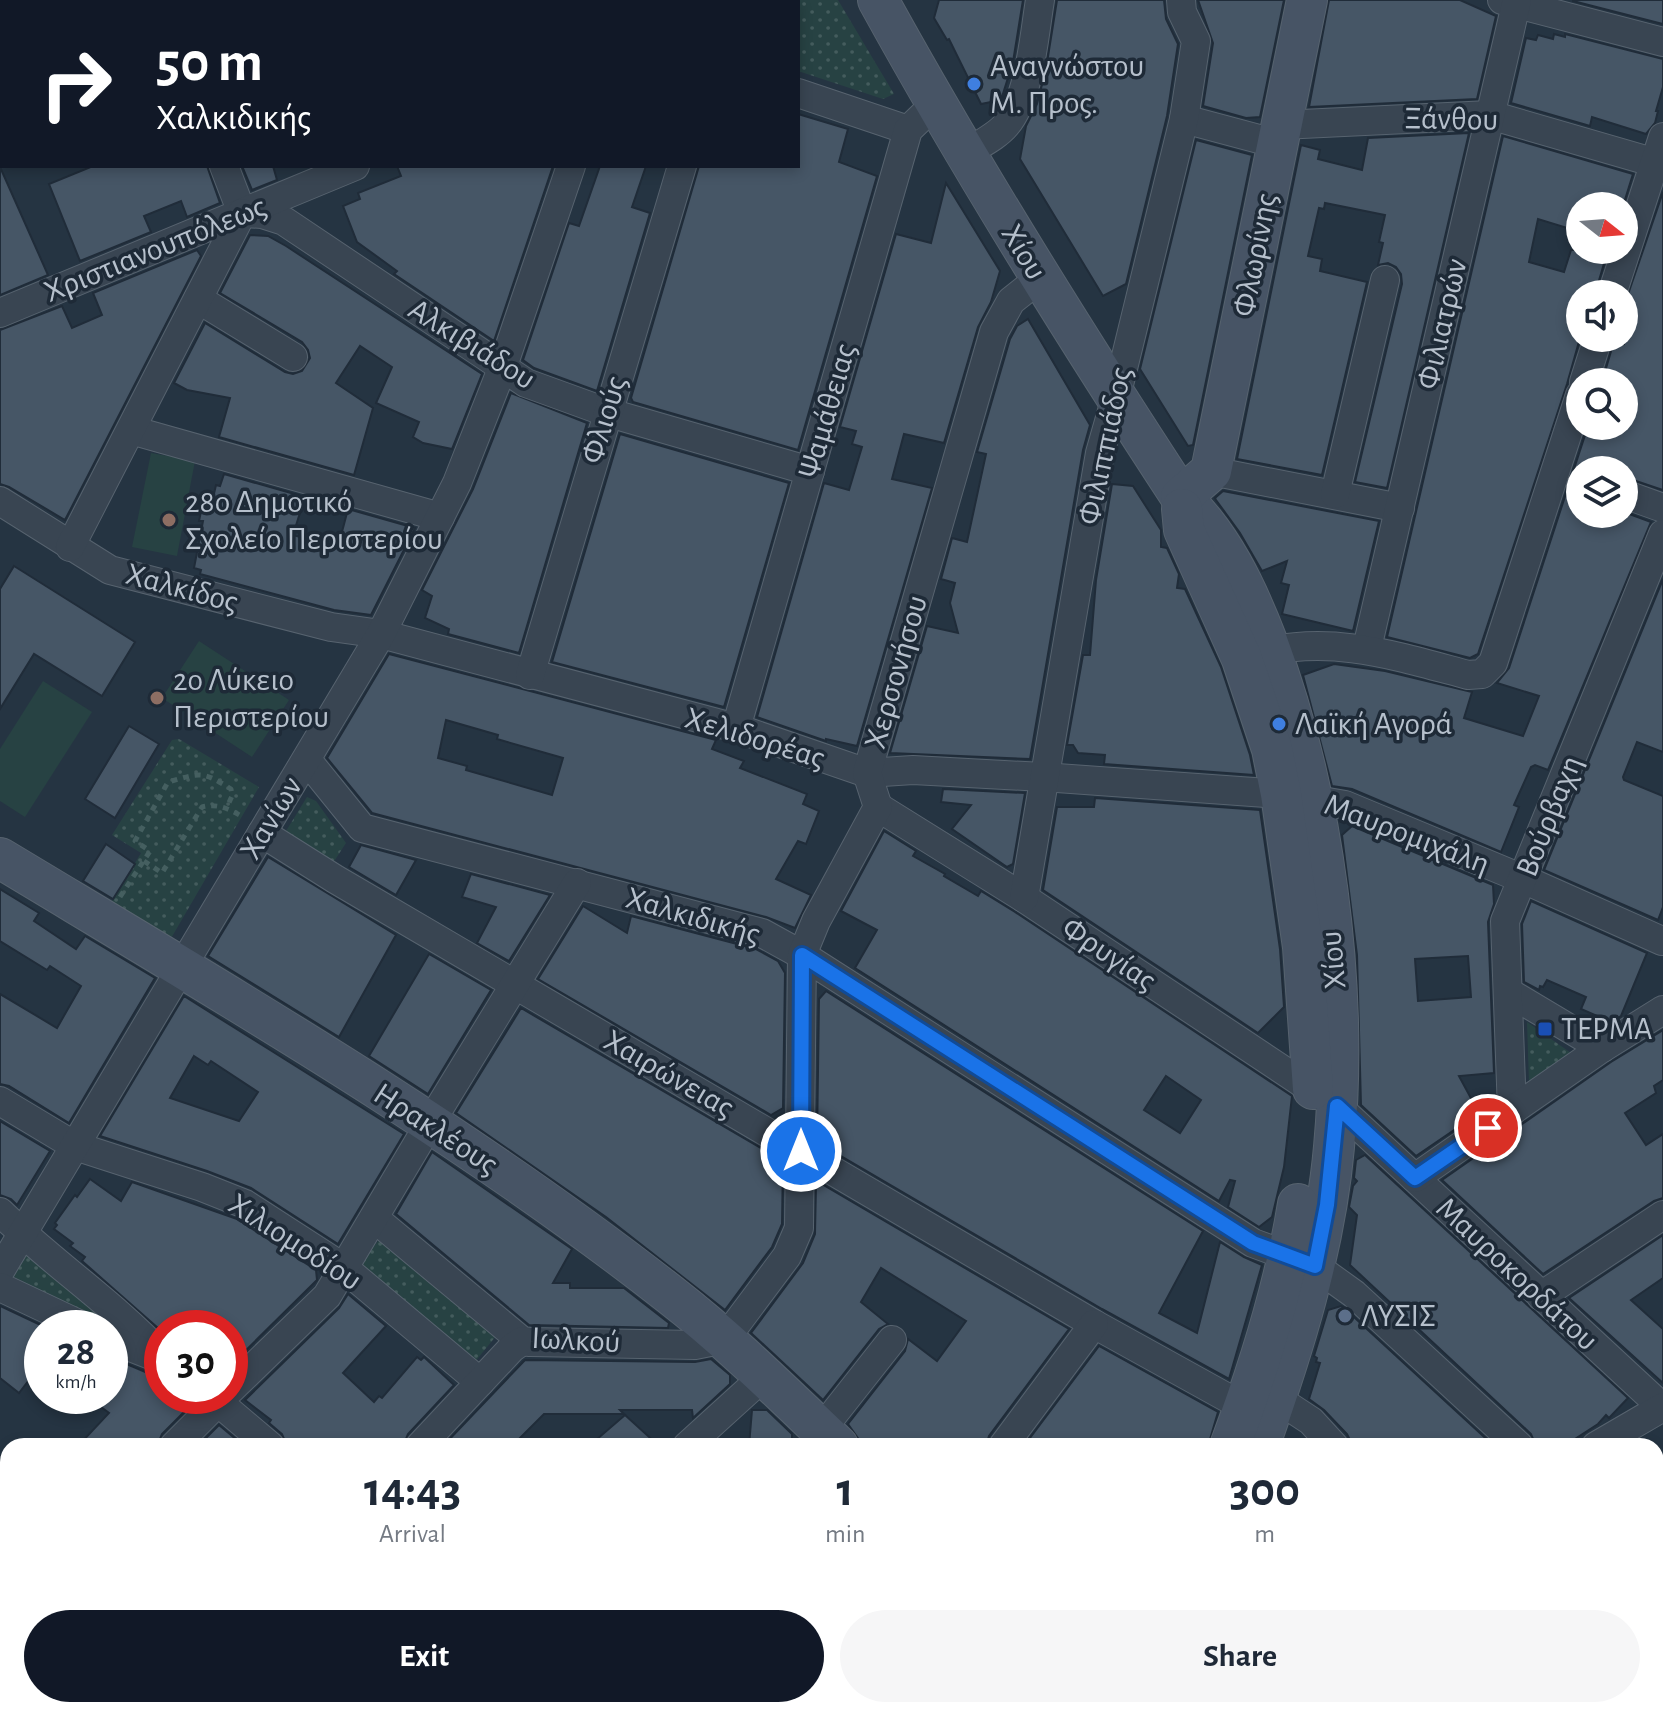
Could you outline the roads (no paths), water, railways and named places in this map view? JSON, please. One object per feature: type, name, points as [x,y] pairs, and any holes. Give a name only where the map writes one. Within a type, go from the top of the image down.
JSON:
[{"type":"street","name":"Χίου","points":[[878,0],[922,117],[965,154],[1040,278],[1181,497],[1184,530],[1256,654],[1263,719],[1297,796],[1303,947],[1325,1098],[1304,1168],[1301,1261],[1260,1403],[1259,1438]]},
{"type":"street","points":[[965,154],[1005,127],[1018,106],[1029,65],[1040,0]]},
{"type":"street","name":"Φιλιππιάδος","points":[[1024,898],[1100,453],[1184,119],[1196,41],[1182,12],[1181,0]]},
{"type":"street","name":"Φλωρίνης","points":[[1211,471],[1307,0]]},
{"type":"street","points":[[1511,1],[1663,42]]},
{"type":"street","name":"Φιλιατρών","points":[[1367,648],[1490,115],[1511,1]]},
{"type":"street","points":[[800,93],[922,117]]},
{"type":"street","name":"Ξάνθου","points":[[1184,119],[1280,135],[1490,115],[1660,155]]},
{"type":"street","name":"Ψαμάθειας","points":[[736,728],[810,471],[922,117]]},
{"type":"street","points":[[1617,280],[1660,155]]},
{"type":"street","points":[[70,547],[242,213],[225,168]]},
{"type":"street","name":"Χριστιανουπόλεως","points":[[0,313],[350,168]]},
{"type":"street","name":"Χανίων","points":[[0,1271],[381,634],[457,483],[502,369],[570,168]]},
{"type":"street","name":"Φλιούς","points":[[530,675],[606,412],[681,168]]},
{"type":"street","name":"Αλκιβιάδου","points":[[242,213],[262,214],[284,221],[526,383],[606,412],[810,471]]},
{"type":"street","name":"Χερσονήσου","points":[[878,807],[867,773],[994,332],[1011,301],[1040,278]]},
{"type":"street","points":[[1335,494],[1385,280]]},
{"type":"street","points":[[198,299],[293,357]]},
{"type":"street","points":[[131,430],[440,517]]},
{"type":"street","points":[[1181,497],[1211,471],[1400,508]]},
{"type":"street","points":[[1256,654],[1322,644],[1367,648],[1468,675],[1482,674],[1493,663],[1566,479]]},
{"type":"street","points":[[1638,499],[1663,508]]},
{"type":"street","name":"Χαλκίδος","points":[[3,511],[110,570],[331,627],[381,634]]},
{"type":"street","name":"Βούρβαχη","points":[[1512,1111],[1505,921],[1663,534]]},
{"type":"street","name":"Χελιδορέας","points":[[381,634],[736,728],[867,773],[913,770],[1297,796]]},
{"type":"street","name":"Χαλκιδικής","points":[[307,760],[362,828],[762,933],[802,955],[1253,1243],[1301,1261],[1354,1294],[1510,1438]]},
{"type":"street","name":"Μαυρομιχάλη","points":[[1297,796],[1345,805],[1523,879],[1663,948]]},
{"type":"street","points":[[725,1339],[787,1256],[799,1228],[802,955],[816,921],[878,807]]},
{"type":"street","name":"Φρυγίας","points":[[878,807],[1024,898],[1325,1098]]},
{"type":"street","name":"Χαιρώνειας","points":[[263,831],[514,984],[1094,1324],[1260,1403],[1311,1421],[1327,1438]]},
{"type":"street","name":"Ηρακλέους","points":[[0,858],[430,1123],[534,1193],[725,1339],[821,1438]]},
{"type":"street","points":[[248,1371],[327,1296],[577,883]]},
{"type":"street","points":[[1508,992],[1602,1048]]},
{"type":"street","points":[[1415,1178],[1602,1048],[1663,1010]]},
{"type":"street","name":"Μαυροκορδάτου","points":[[1325,1098],[1663,1407]]},
{"type":"street","name":"Χιλιομοδίου","points":[[0,1101],[75,1146],[245,1204],[344,1268],[480,1382]]},
{"type":"street","points":[[0,1212],[144,1338]]},
{"type":"street","points":[[1541,1296],[1663,1215]]},
{"type":"street","name":"Ιωλκού","points":[[374,1218],[522,1341],[695,1345],[725,1339]]},
{"type":"street","points":[[0,1287],[49,1310]]},
{"type":"street","points":[[1014,1438],[1094,1324]]},
{"type":"street","points":[[826,1438],[892,1340]]},
{"type":"street","points":[[428,1438],[522,1341]]},
{"type":"street","points":[[696,1438],[764,1376]]},
{"type":"street","name":"Χίου","points":[[1236,1438],[1260,1403]]},
{"type":"street","points":[[1610,1438],[1663,1407]]},
{"type":"street","points":[[182,1438],[204,1414]]},
{"type":"street","points":[[239,1414],[262,1438]]},
{"type":"place","name":"Αναγνώστου Μ. Προς.","points":[[974,84]]},
{"type":"place","name":"28ο Δημοτικό Σχολείο Περιστερίου","points":[[169,520]]},
{"type":"place","name":"2ο Λύκειο Περιστερίου","points":[[157,698]]},
{"type":"place","name":"Λαϊκή Αγορά","points":[[1279,724]]},
{"type":"place","name":"ΤΕΡΜΑ","points":[[1545,1029]]},
{"type":"place","name":"ΛΥΣΙΣ","points":[[1345,1316]]}]
